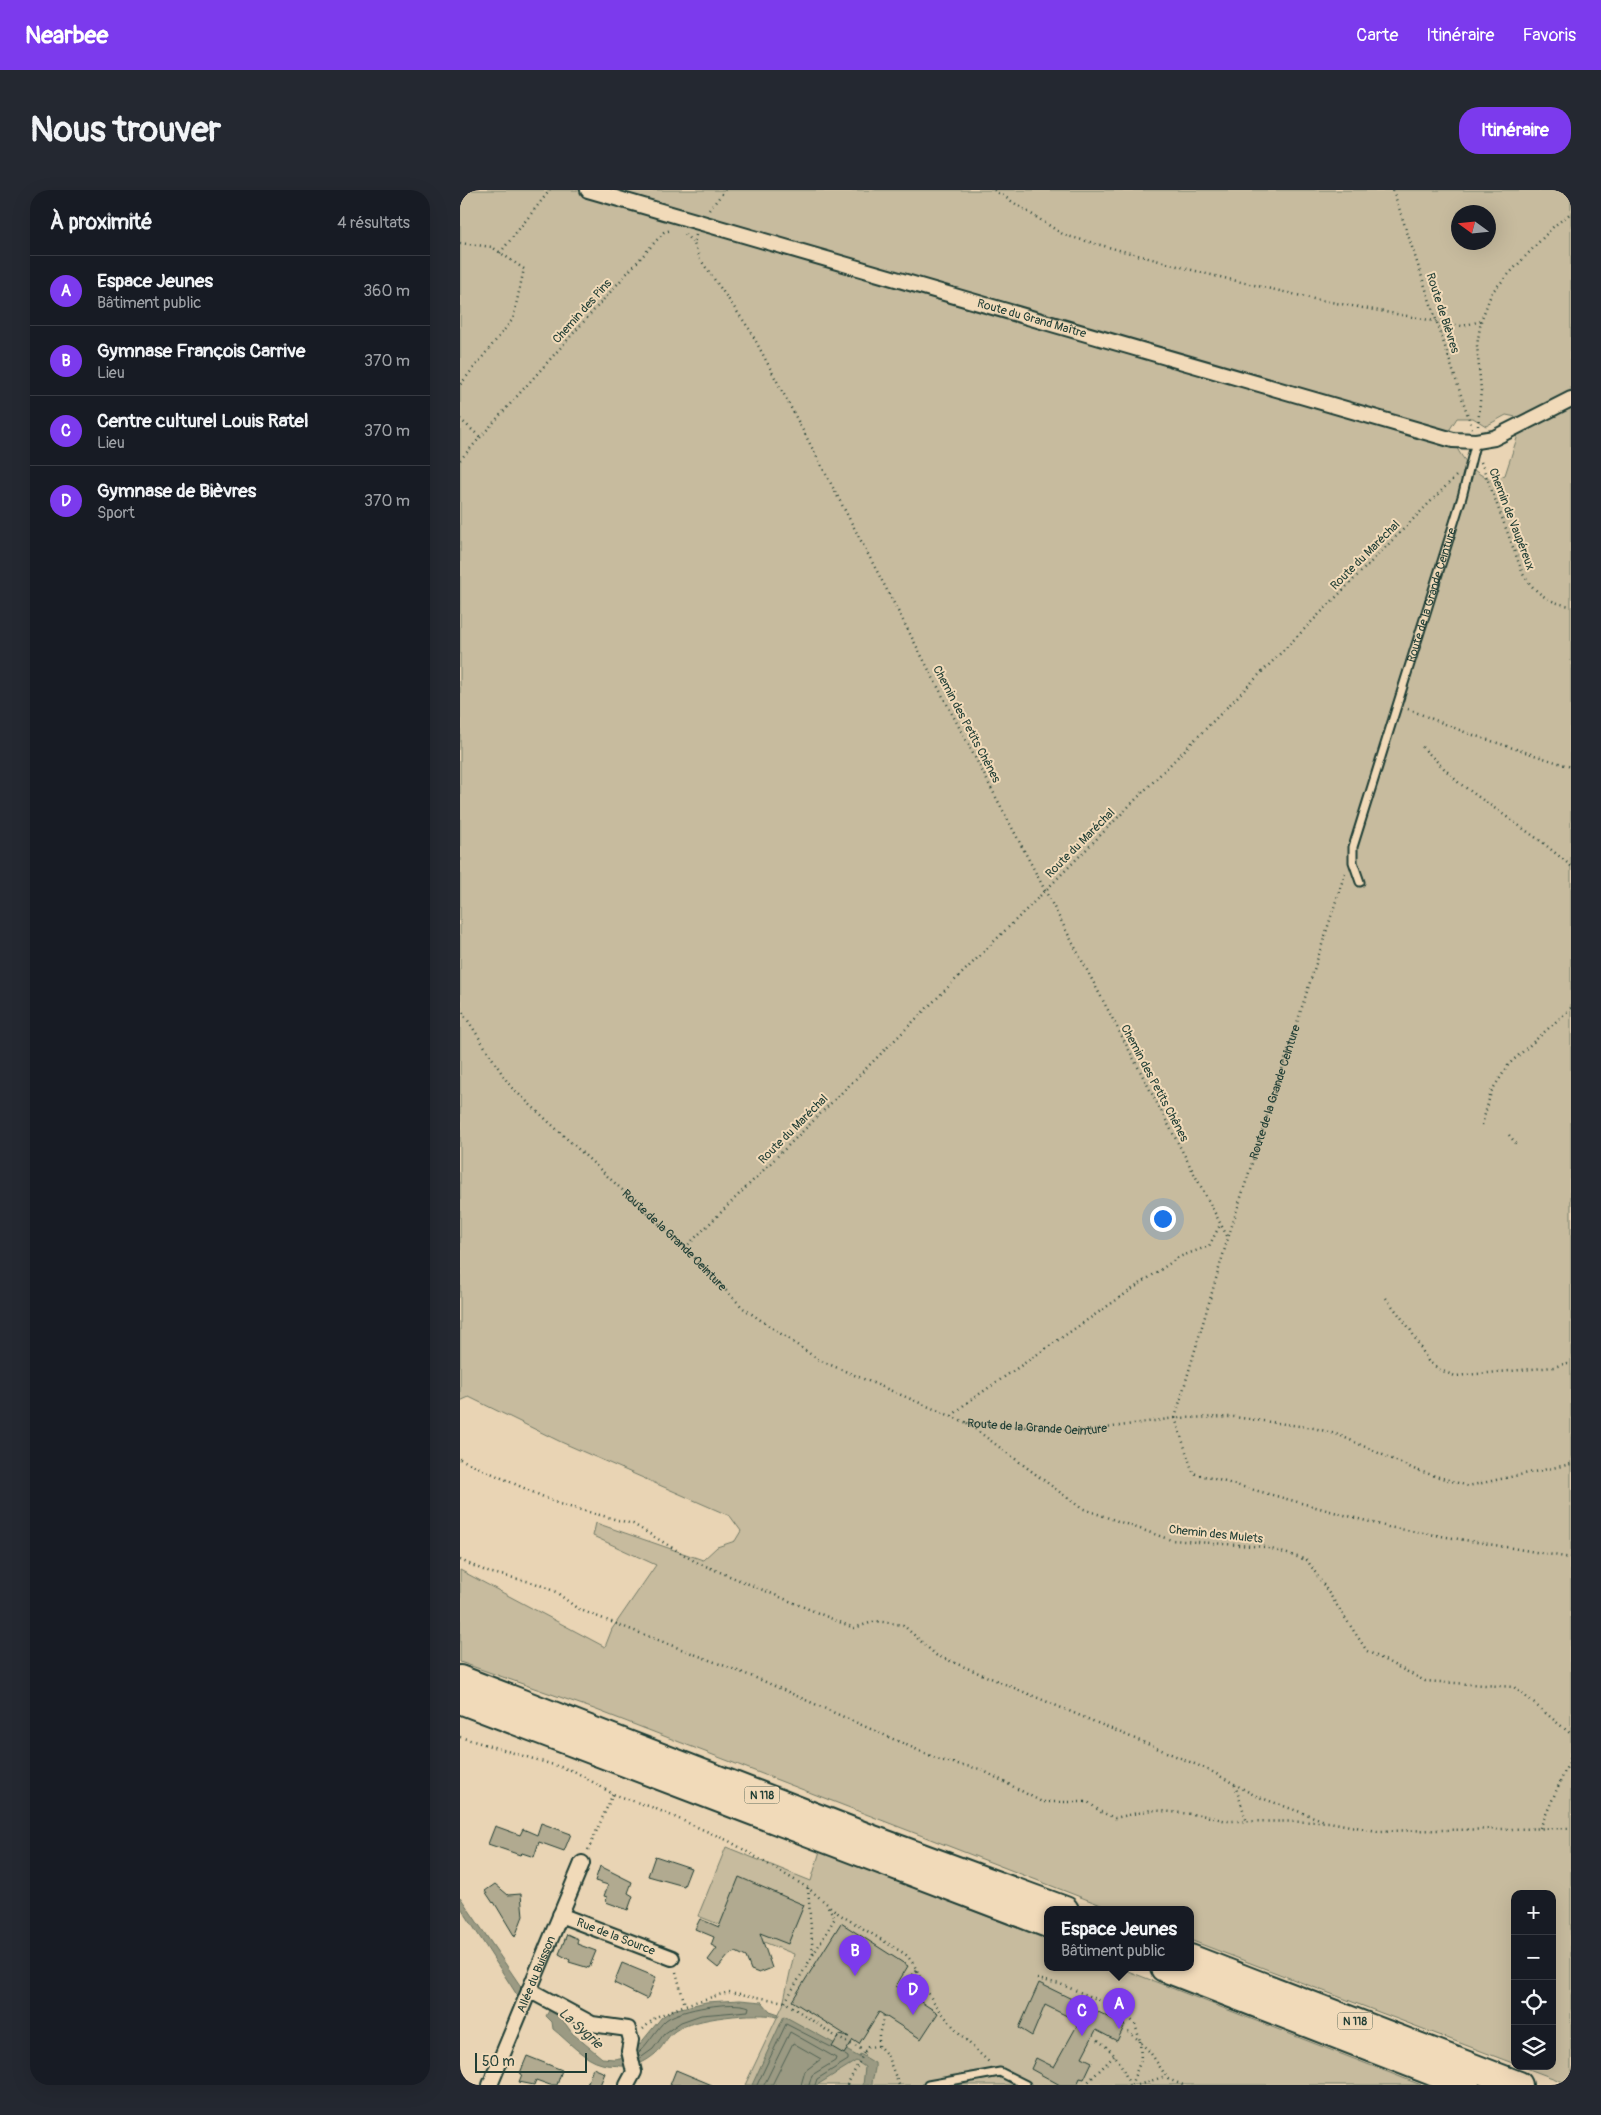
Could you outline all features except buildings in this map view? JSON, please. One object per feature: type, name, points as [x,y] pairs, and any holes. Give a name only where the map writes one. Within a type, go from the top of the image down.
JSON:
[{"type":"highway","name":"N 118","points":[[460,1679],[1055,1906]]},
{"type":"highway","name":"N 118","points":[[460,1700],[1044,1922]]},
{"type":"highway","name":"N 118","points":[[1194,1960],[1519,2085]]},
{"type":"highway","name":"N 118","points":[[1172,1971],[1466,2085]]},
{"type":"street","name":"Route du Grand Maître","points":[[588,190],[1453,440],[1476,441]]},
{"type":"street","points":[[1476,441],[1494,438],[1571,399]]},
{"type":"street","name":"Allée du Buisson","points":[[490,2085],[582,1863]]},
{"type":"street","name":"Rue de la Source","points":[[560,1915],[672,1958]]},
{"type":"street","points":[[529,1990],[592,2024],[628,2030],[634,2072],[627,2085]]},
{"type":"lane","name":"Route de la Grande Ceinture","points":[[1360,882],[1353,862],[1353,847],[1462,497],[1476,441]]},
{"type":"lane","points":[[928,2085],[1000,2072],[1026,2085]]},
{"type":"path","points":[[500,253],[550,190]]},
{"type":"path","points":[[694,244],[696,232],[725,190]]},
{"type":"path","points":[[994,190],[1064,235],[1207,274],[1314,299],[1462,326],[1481,321]]},
{"type":"path","name":"Route de Bièvres","points":[[1393,190],[1476,441]]},
{"type":"path","points":[[1476,441],[1481,390],[1477,345],[1481,321],[1492,292],[1554,226],[1571,213]]},
{"type":"path","name":"Chemin des Pins","points":[[460,460],[664,232],[675,229]]},
{"type":"path","name":"Chemin des Petits Chênes","points":[[683,231],[694,244],[700,260],[750,330],[1044,892],[1228,1238]]},
{"type":"path","points":[[460,243],[492,247],[524,270],[513,319],[460,385]]},
{"type":"path","points":[[460,419],[480,438]]},
{"type":"path","name":"Chemin de Vaupéreux","points":[[1476,441],[1479,457],[1523,574],[1533,589],[1552,602],[1571,606]]},
{"type":"path","name":"Route du Maréchal","points":[[685,1248],[1044,892],[1460,469]]},
{"type":"path","points":[[1398,705],[1468,733],[1571,767]]},
{"type":"path","points":[[1422,747],[1459,783],[1542,842],[1571,866]]},
{"type":"path","name":"Route de la Grande Ceinture","points":[[460,1008],[510,1086],[685,1248],[744,1308],[819,1360],[967,1423],[1085,1430],[1175,1418],[1228,1238],[1353,847]]},
{"type":"path","points":[[1482,1125],[1491,1092],[1509,1064],[1571,1008]]},
{"type":"path","points":[[1509,1135],[1518,1146]]},
{"type":"path","points":[[952,1416],[965,1404],[1075,1326],[1179,1257],[1209,1246],[1220,1224]]},
{"type":"path","points":[[1386,1298],[1410,1329],[1428,1360],[1440,1370],[1455,1376],[1554,1367],[1571,1362]]},
{"type":"path","points":[[1571,1464],[1468,1486],[1416,1470],[1339,1435],[1314,1428],[1234,1417],[1175,1418],[1193,1473],[1388,1527],[1571,1558]]},
{"type":"path","name":"Chemin des Mulets","points":[[967,1423],[1081,1508],[1171,1540],[1265,1547],[1307,1560],[1367,1651],[1425,1681],[1514,1687],[1571,1734]]},
{"type":"path","points":[[460,1458],[558,1504],[633,1524],[696,1562],[854,1628],[876,1621],[903,1625],[936,1655],[1209,1770],[1256,1796],[1328,1822],[1377,1831],[1571,1828]]},
{"type":"path","points":[[460,1560],[488,1572],[535,1583],[556,1592],[578,1609],[761,1680],[940,1760],[980,1769],[1042,1802],[1088,1802],[1101,1812],[1115,1818],[1151,1810],[1201,1815],[1227,1821],[1328,1822]]},
{"type":"path","points":[[460,1737],[574,1771],[613,1794],[681,1818],[706,1832],[728,1840],[808,1888],[838,1914],[905,1954],[913,1962],[926,1990],[953,2027],[1000,2072]]},
{"type":"path","points":[[1540,1828],[1571,1757]]},
{"type":"path","points":[[1235,1784],[1247,1822]]},
{"type":"path","points":[[582,1863],[613,1794]]},
{"type":"path","points":[[808,1888],[813,1956]]},
{"type":"path","points":[[785,2002],[836,1918],[825,1902]]},
{"type":"path","points":[[672,1958],[685,2004]]},
{"type":"path","points":[[907,1983],[917,1969]]},
{"type":"path","points":[[1037,1979],[1060,1984],[1121,2009],[1135,2024],[1140,2042],[1141,2060],[1130,2085]]},
{"type":"path","points":[[630,2045],[656,2017],[685,2004],[728,1992],[785,2002],[838,2038],[864,2052]]},
{"type":"path","points":[[884,2015],[879,2035],[879,2046],[887,2055],[899,2085]]},
{"type":"path","points":[[1128,2032],[1150,2052],[1168,2079],[1183,2085]]},
{"type":"path","points":[[1098,2040],[1122,2064],[1130,2085]]},
{"type":"path","points":[[847,2085],[857,2063],[868,2046],[879,2046]]},
{"type":"path","points":[[1085,2085],[1115,2055]]},
{"type":"path","points":[[1138,2085],[1166,2076]]},
{"type":"shaded area","points":[[460,190],[1571,190],[1571,2085],[1532,2070],[1556,2070],[1556,1890],[1511,1890],[1511,2062],[1194,1942],[1194,1906],[1104,1906],[594,1709],[460,1662],[460,1570],[605,1647],[612,1629],[656,1565],[593,1536],[596,1523],[703,1560],[717,1547],[735,1541],[741,1531],[730,1516],[561,1442],[469,1397],[460,1401]],"holes":[[[1506,415],[1516,417],[1517,438],[1505,475],[1495,479],[1479,473],[1465,461],[1455,445],[1450,429],[1457,418],[1473,418],[1486,426]]]},
{"type":"shaded area","points":[[726,1847],[811,1881],[820,1851],[1044,1938],[1044,1971],[1128,1971],[1421,2085],[745,2085],[783,2005],[794,1954],[698,1916]]},
{"type":"water","points":[[460,1897],[526,1994],[524,1997],[517,1995],[460,1906]]},
{"type":"water","points":[[740,2000],[762,2002],[770,2011],[779,2014],[778,2017],[741,2015],[710,2019],[684,2026],[669,2036],[658,2052],[643,2062],[631,2066],[604,2065],[595,2062],[576,2049],[553,2029],[552,2022],[546,2016],[550,2009],[562,2019],[572,2033],[602,2058],[614,2059],[625,2057],[639,2045],[662,2017],[673,2010],[706,2002]]},
{"type":"water","points":[[784,2016],[859,2057],[860,2054],[875,2063],[872,2085],[863,2085],[865,2067],[856,2061],[817,2085],[752,2085]]},
{"type":"place","name":"Gymnase François Carrive","points":[[855,1976]]},
{"type":"place","name":"Gymnase de Bièvres","points":[[913,2015]]},
{"type":"place","name":"Espace Jeunes","points":[[1119,2029]]},
{"type":"place","name":"Centre culturel Louis Ratel","points":[[1082,2036]]},
{"type":"water label","name":"La Sygrie","points":[[581,2028]]}]
